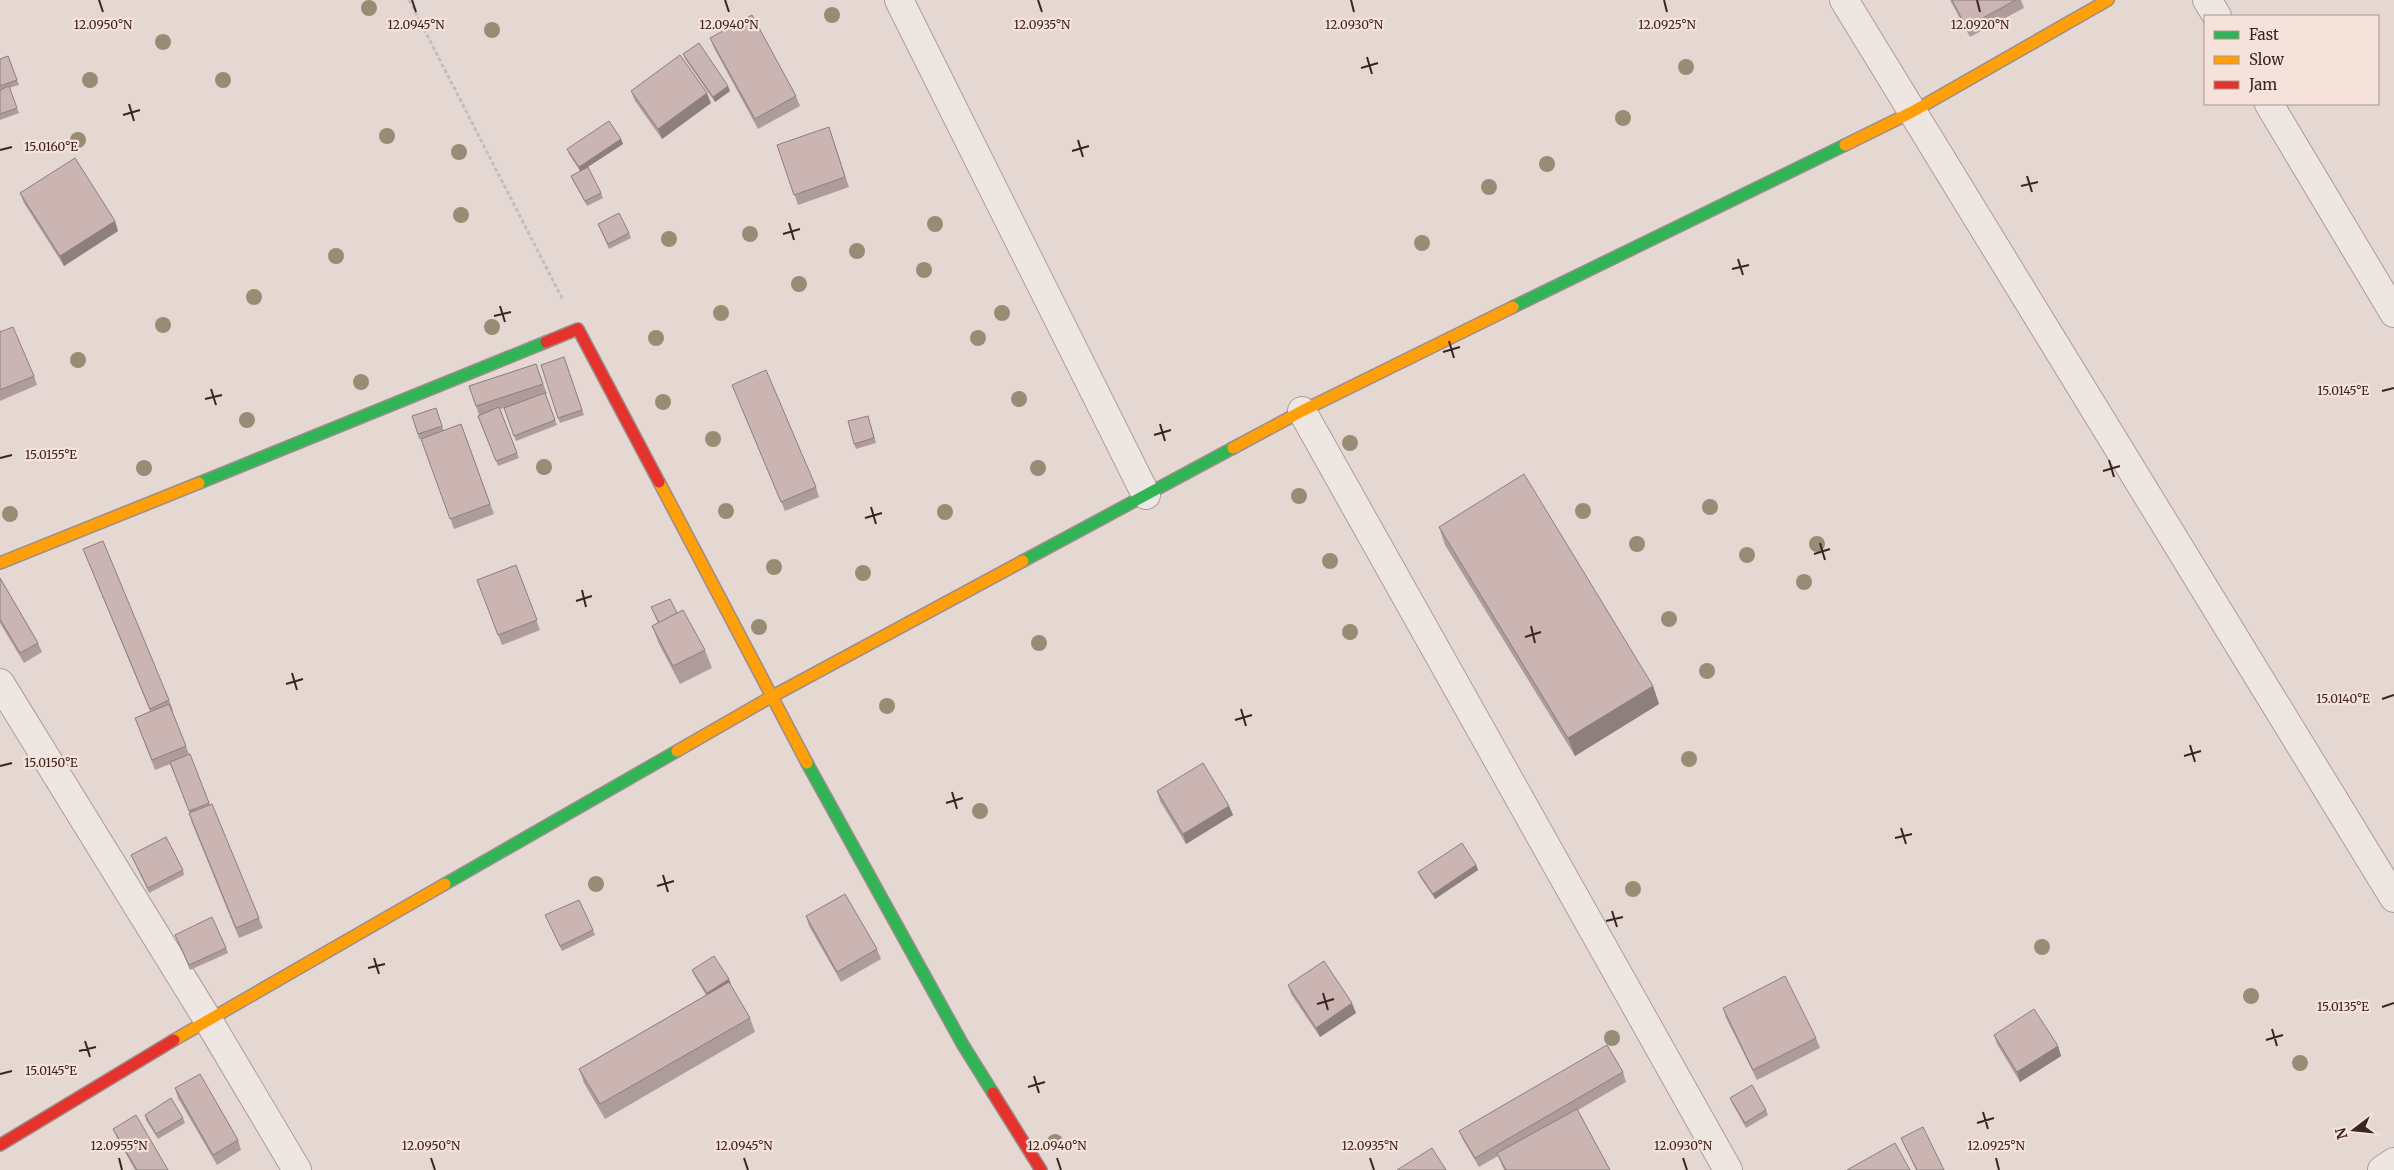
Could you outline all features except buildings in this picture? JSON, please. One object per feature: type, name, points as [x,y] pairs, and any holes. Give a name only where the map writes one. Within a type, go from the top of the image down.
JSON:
[{"type":"street","points":[[899,0],[1146,495]]},
{"type":"street","points":[[1844,0],[2394,898]]},
{"type":"street","points":[[0,1145],[208,1020],[771,697],[1302,411],[1912,112],[2108,0]]},
{"type":"street","points":[[2207,0],[2216,15]]},
{"type":"street","points":[[2270,105],[2394,313]]},
{"type":"street","points":[[0,563],[578,329],[771,697],[963,1045],[1041,1170]]},
{"type":"street","points":[[1302,411],[1728,1170]]},
{"type":"street","points":[[0,683],[208,1020],[297,1170]]},
{"type":"street","points":[[2382,1170],[2394,1162]]},
{"type":"path","points":[[409,0],[578,329]]},
{"type":"traffic: fast","points":[[1513,307],[1845,145]]},
{"type":"traffic: fast","points":[[199,483],[546,342]]},
{"type":"traffic: fast","points":[[1023,561],[1233,448]]},
{"type":"traffic: fast","points":[[445,884],[677,751]]},
{"type":"traffic: fast","points":[[807,763],[963,1045],[993,1093]]},
{"type":"traffic: slow","points":[[1845,145],[1912,112],[2108,0]]},
{"type":"traffic: slow","points":[[1233,448],[1302,411],[1513,307]]},
{"type":"traffic: slow","points":[[659,482],[807,763]]},
{"type":"traffic: slow","points":[[0,563],[199,483]]},
{"type":"traffic: slow","points":[[677,751],[771,697],[1023,561]]},
{"type":"traffic: slow","points":[[174,1040],[445,884]]},
{"type":"traffic: jam","points":[[546,342],[578,329],[659,482]]},
{"type":"traffic: jam","points":[[0,1145],[174,1040]]},
{"type":"traffic: jam","points":[[993,1093],[1041,1170]]}]
